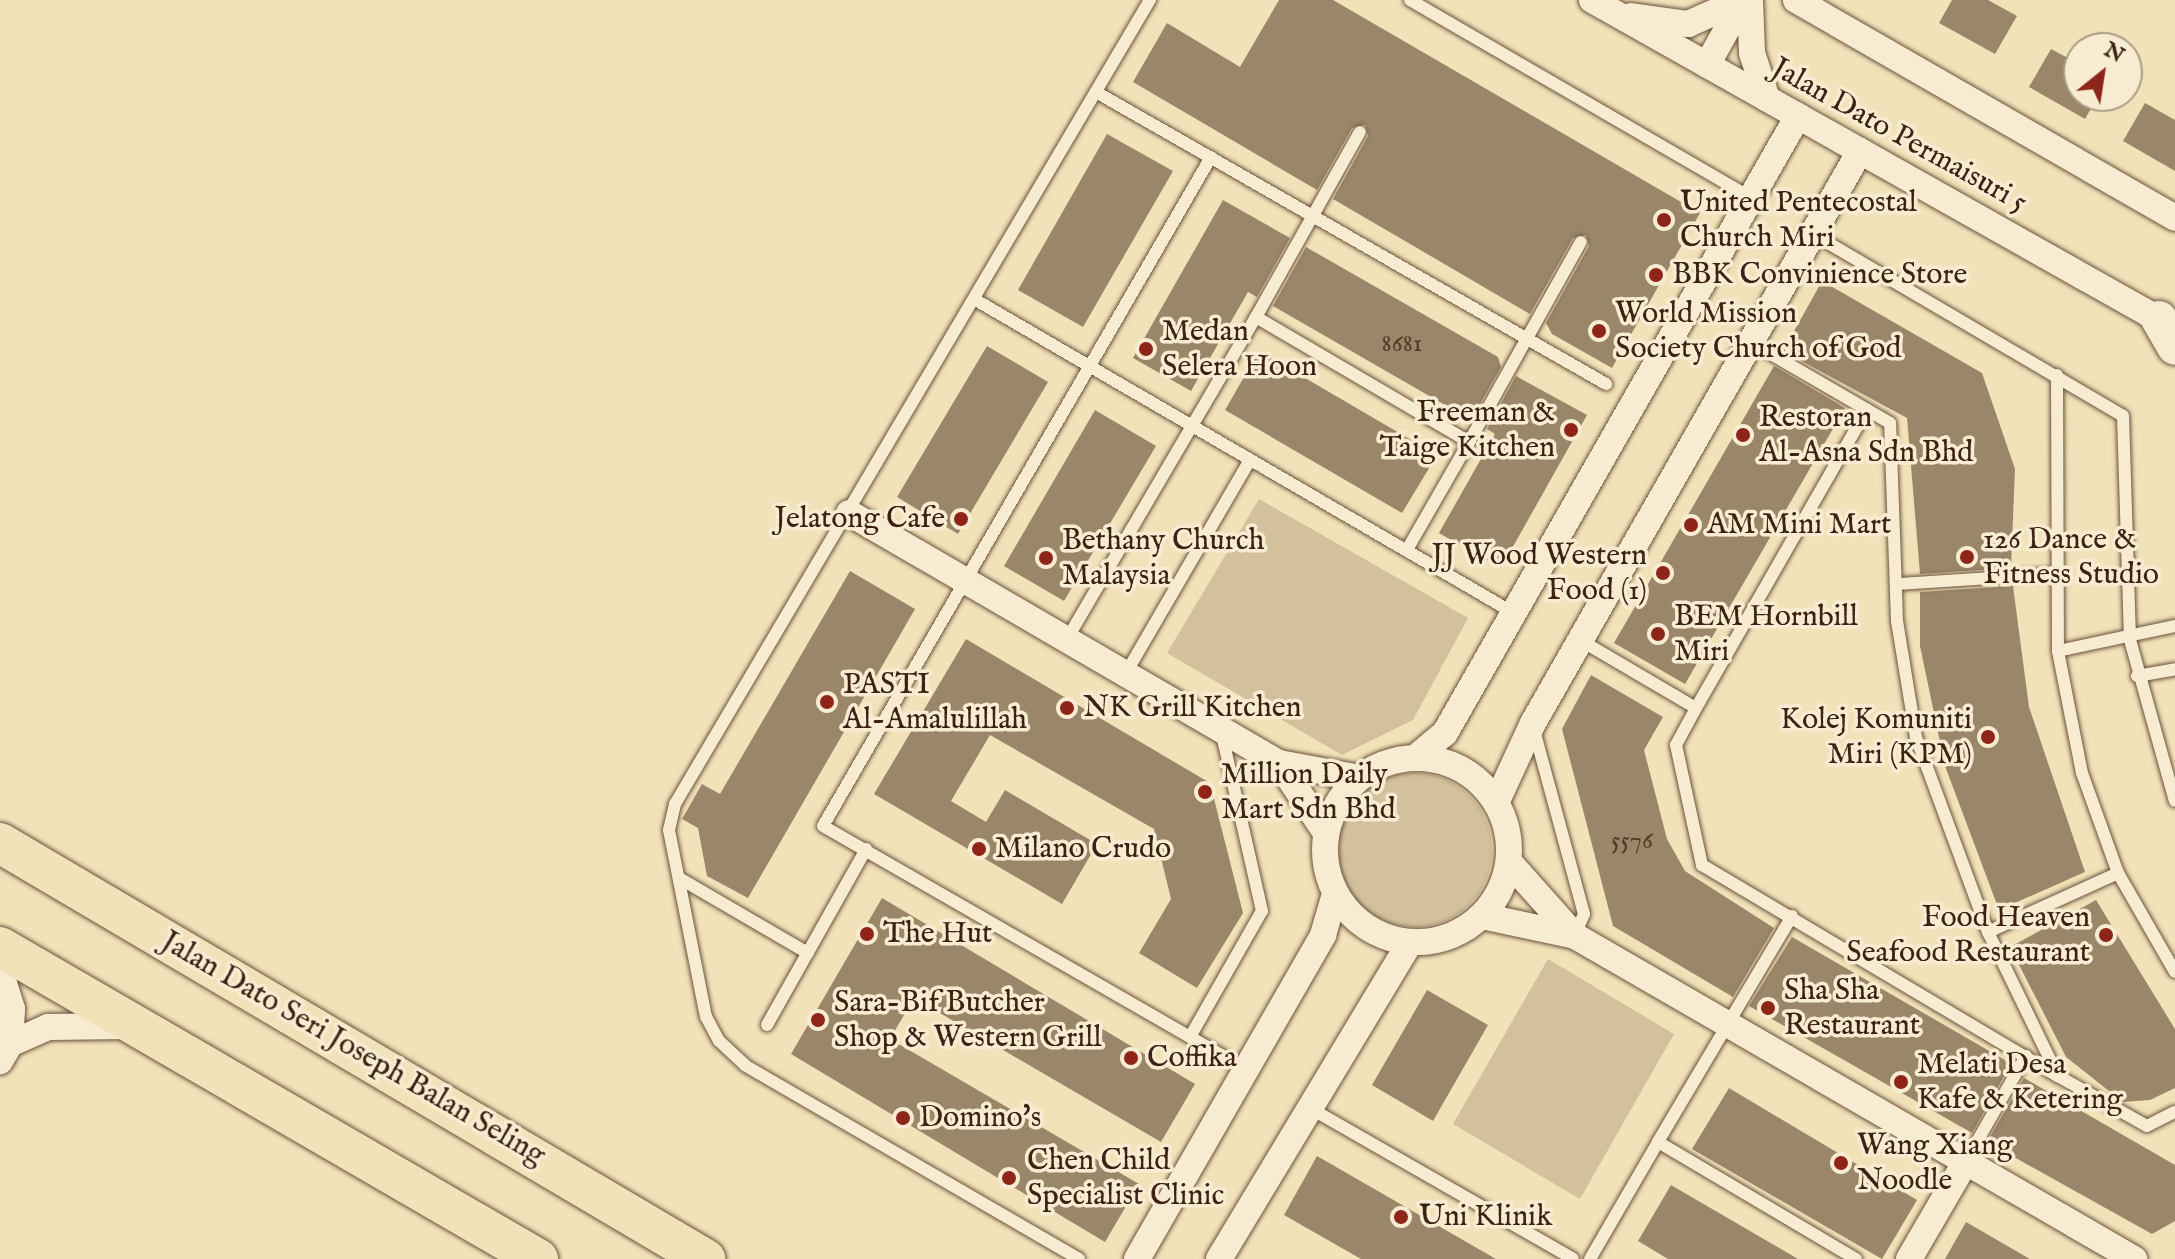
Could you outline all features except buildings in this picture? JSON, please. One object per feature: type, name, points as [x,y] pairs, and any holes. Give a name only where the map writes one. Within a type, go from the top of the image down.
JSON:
[{"type":"main road","name":"Jalan Dato Seri Joseph Balan Seling","points":[[0,843],[705,1259]]},
{"type":"main road","points":[[0,947],[538,1259]]},
{"type":"street","name":"Jalan Dato Permaisuri 5","points":[[1592,0],[2170,331]]},
{"type":"street","points":[[1616,14],[1688,24],[1743,0]]},
{"type":"street","points":[[1707,65],[1743,0]]},
{"type":"street","points":[[1750,0],[1752,53],[1767,99]]},
{"type":"street","points":[[1796,0],[2175,218]]},
{"type":"street","points":[[849,513],[1279,763],[1359,778],[1415,758],[1445,733],[1798,116]]},
{"type":"street","points":[[1496,803],[1533,723],[1860,151]]},
{"type":"street","points":[[1415,758],[1475,779],[1496,803],[1509,862],[1575,936]]},
{"type":"street","points":[[1137,1259],[1323,935],[1335,894],[1326,833],[1279,763]]},
{"type":"street","points":[[1326,833],[1359,778]]},
{"type":"street","points":[[1335,894],[1355,918],[1410,942],[1437,941],[1482,916],[1509,862]]},
{"type":"street","points":[[1482,916],[1575,936],[2134,1259]]},
{"type":"street","points":[[1219,1259],[1410,942]]},
{"type":"street","points":[[0,970],[12,1009],[5,1052]]},
{"type":"street","points":[[5,1052],[77,1022],[135,1027]]},
{"type":"street","points":[[1909,1259],[1966,1161]]},
{"type":"lane","points":[[1079,1259],[745,1065],[719,1041],[706,1017],[669,830],[675,804],[1150,0]]},
{"type":"lane","points":[[1410,0],[1751,198]]},
{"type":"lane","points":[[1096,92],[1606,384]]},
{"type":"lane","points":[[1067,639],[1256,317],[1360,132]]},
{"type":"lane","points":[[1211,157],[964,578],[823,826],[1245,1069]]},
{"type":"lane","points":[[1813,234],[2123,416],[2130,640],[2137,676],[2175,801]]},
{"type":"lane","points":[[1407,550],[1581,242]]},
{"type":"lane","points":[[974,299],[1512,612]]},
{"type":"lane","points":[[1256,317],[1469,442]]},
{"type":"lane","points":[[1750,342],[1890,423],[1899,584],[1897,621],[1916,737],[1988,932],[2058,1076]]},
{"type":"lane","points":[[2057,375],[2054,574],[2058,651],[2082,773],[2118,873],[2174,970]]},
{"type":"lane","points":[[1867,410],[1676,745],[1702,865],[2147,1126],[2175,1112]]},
{"type":"lane","points":[[1126,673],[1250,460]]},
{"type":"lane","points":[[1899,584],[2054,574]]},
{"type":"lane","points":[[2058,651],[2130,640],[2175,626]]},
{"type":"lane","points":[[1580,640],[1696,708]]},
{"type":"lane","points":[[2137,676],[2175,669]]},
{"type":"lane","points":[[1533,723],[1584,914],[1575,936]]},
{"type":"lane","points":[[1190,1037],[1262,911],[1220,729]]},
{"type":"lane","points":[[767,1025],[866,849]]},
{"type":"lane","points":[[1988,932],[2118,873]]},
{"type":"lane","points":[[679,878],[808,953]]},
{"type":"lane","points":[[1590,1259],[1792,916]]},
{"type":"lane","points":[[1966,1161],[2026,1056]]},
{"type":"lane","points":[[1308,1107],[1573,1259]]},
{"type":"lane","points":[[1658,1142],[1856,1259]]},
{"type":"shaded area","points":[[1259,499],[1468,618],[1413,720],[1342,755],[1167,653]]},
{"type":"shaded area","points":[[1415,773],[1444,779],[1469,796],[1486,821],[1492,850],[1486,879],[1469,904],[1444,921],[1415,927],[1386,921],[1361,904],[1344,879],[1338,850],[1344,821],[1361,796],[1386,779]]},
{"type":"shaded area","points":[[1548,959],[1674,1034],[1580,1199],[1453,1124]]},
{"type":"place","name":"United Pentecostal Church Miri","points":[[1664,220]]},
{"type":"place","name":"BBK Convinience Store","points":[[1656,275]]},
{"type":"place","name":"World Mission Society Church of God","points":[[1599,331]]},
{"type":"place","name":"Medan Selera Hoon","points":[[1146,349]]},
{"type":"place","name":"Freeman & Taige Kitchen","points":[[1571,430]]},
{"type":"place","name":"Restoran Al-Asna Sdn Bhd","points":[[1743,435]]},
{"type":"place","name":"Jelatong Cafe","points":[[961,519]]},
{"type":"place","name":"AM Mini Mart","points":[[1691,525]]},
{"type":"place","name":"126 Dance & Fitness Studio","points":[[1967,557]]},
{"type":"place","name":"Bethany Church Malaysia","points":[[1046,558]]},
{"type":"place","name":"JJ Wood Western Food (1)","points":[[1663,573]]},
{"type":"place","name":"BEM Hornbill Miri","points":[[1658,634]]},
{"type":"place","name":"PASTI Al-Amalulillah","points":[[827,702]]},
{"type":"place","name":"NK Grill Kitchen","points":[[1067,708]]},
{"type":"place","name":"Kolej Komuniti Miri (KPM)","points":[[1988,737]]},
{"type":"place","name":"Million Daily Mart Sdn Bhd","points":[[1205,792]]},
{"type":"place","name":"Milano Crudo","points":[[979,849]]},
{"type":"place","name":"The Hut","points":[[867,934]]},
{"type":"place","name":"Food Heaven Seafood Restaurant","points":[[2106,935]]},
{"type":"place","name":"Sha Sha Restaurant","points":[[1768,1008]]},
{"type":"place","name":"Sara-Bif Butcher Shop & Western Grill","points":[[818,1020]]},
{"type":"place","name":"Coffika","points":[[1131,1058]]},
{"type":"place","name":"Melati Desa Kafe & Ketering","points":[[1901,1082]]},
{"type":"place","name":"Domino's","points":[[903,1118]]},
{"type":"place","name":"Wang Xiang Noodle","points":[[1841,1163]]},
{"type":"place","name":"Chen Child Specialist Clinic","points":[[1009,1178]]},
{"type":"place","name":"Uni Klinik","points":[[1401,1217]]}]
